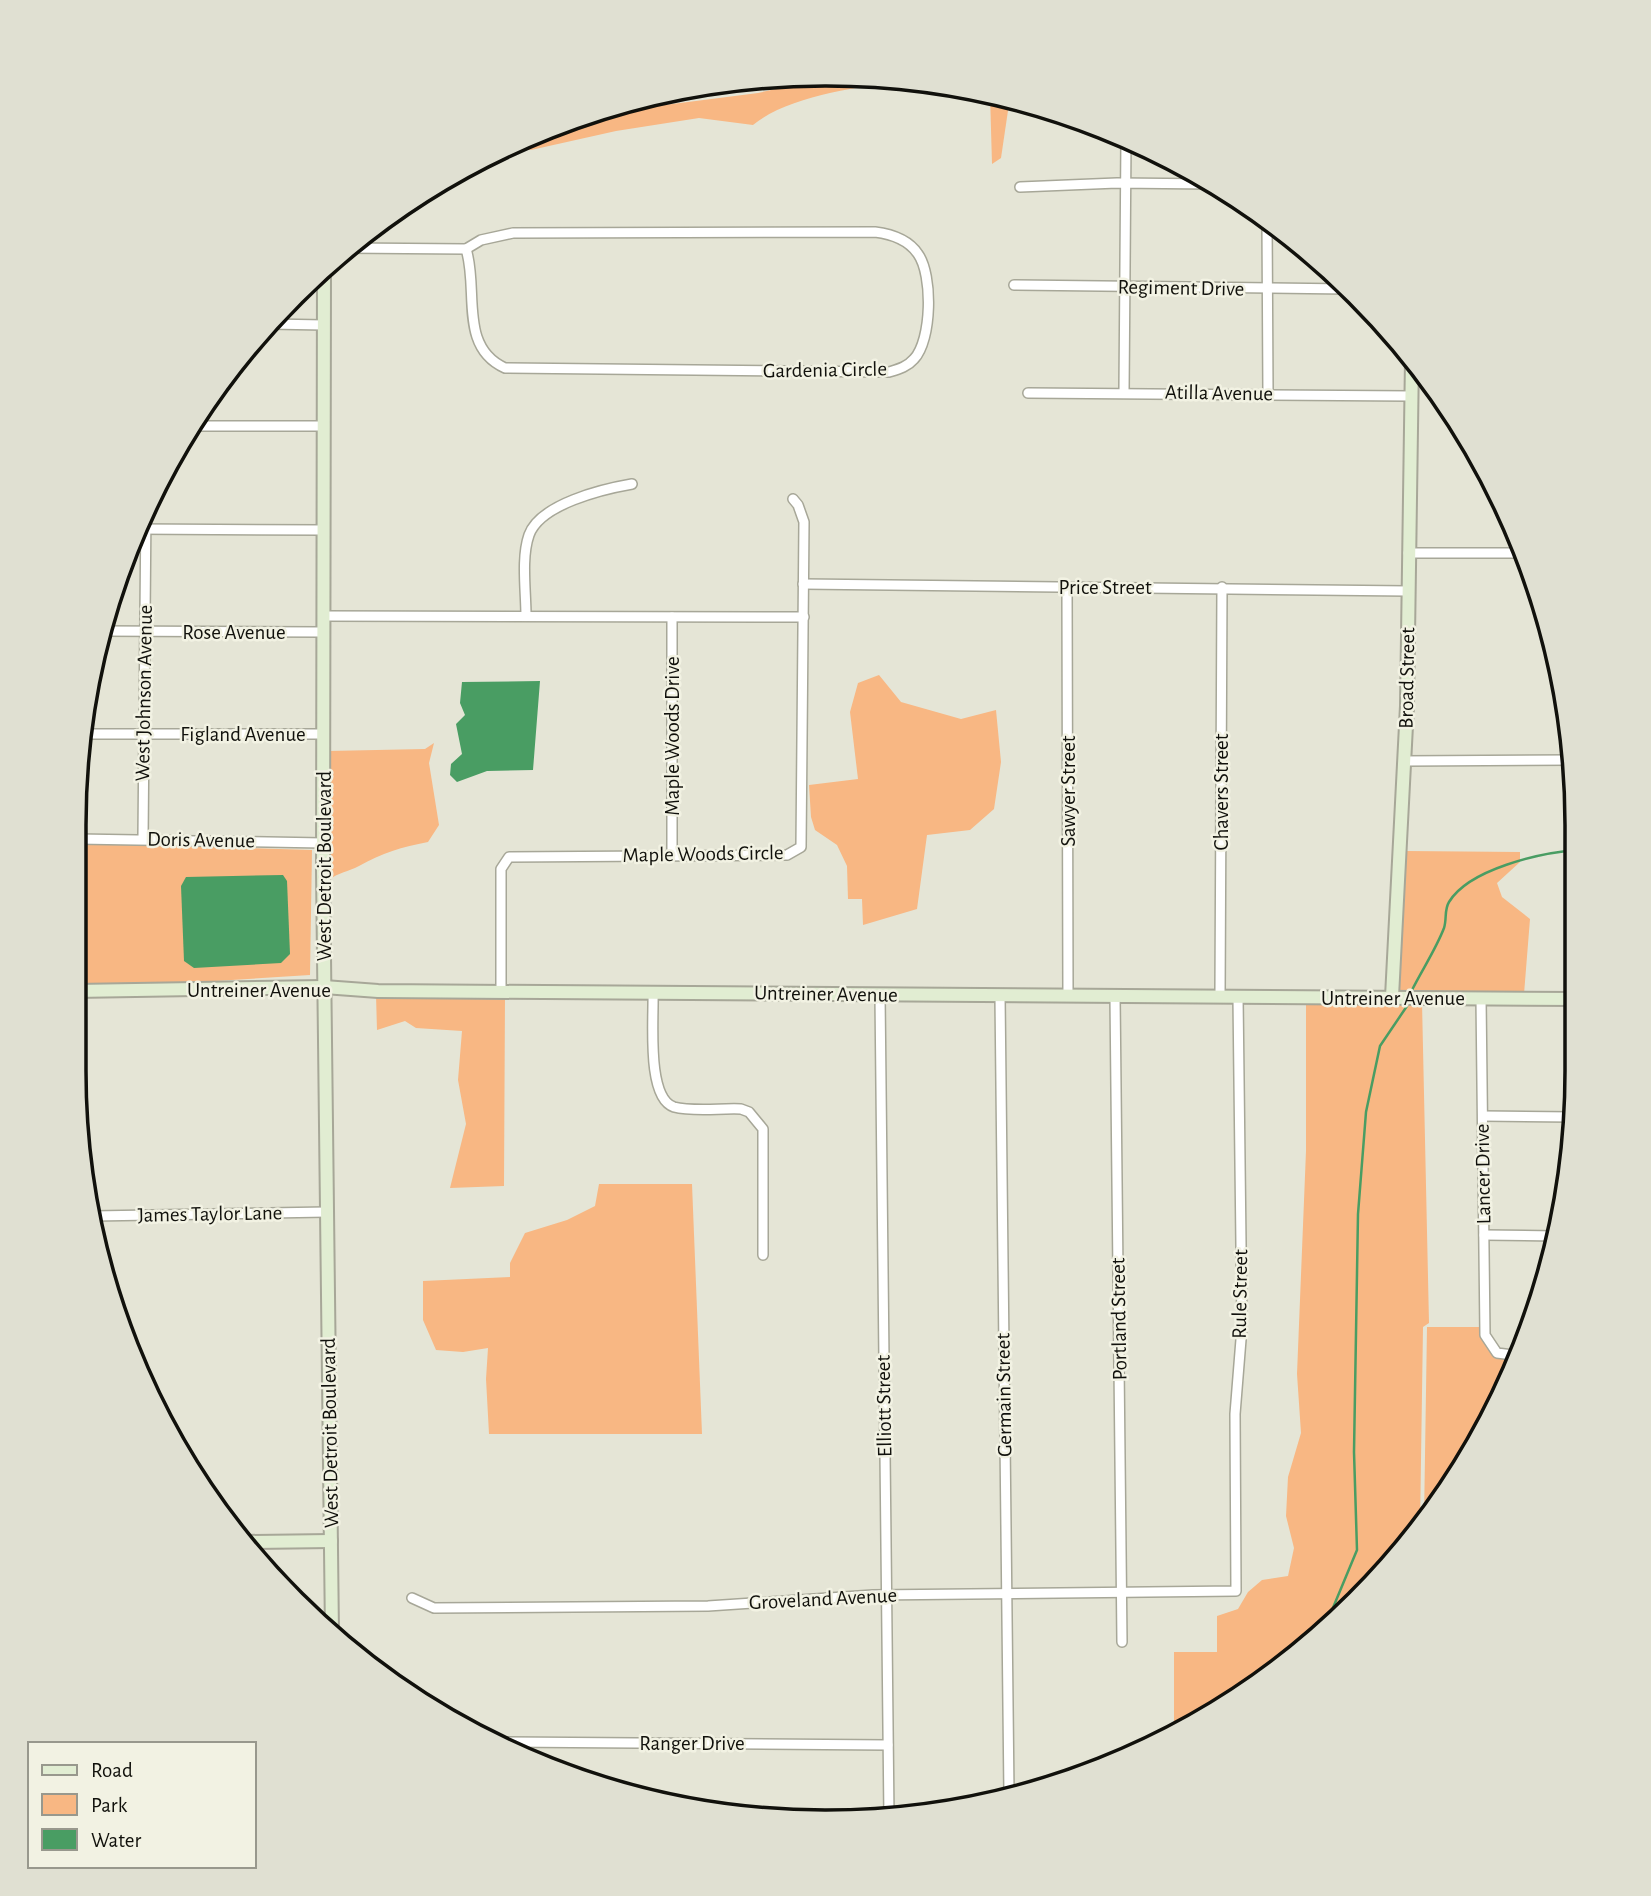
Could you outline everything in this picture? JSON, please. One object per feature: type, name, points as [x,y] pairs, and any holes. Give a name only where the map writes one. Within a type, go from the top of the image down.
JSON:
[{"type":"street","points":[[1124,391],[1126,150]]},
{"type":"street","points":[[1020,187],[1193,184]]},
{"type":"street","name":"Gardenia Circle","points":[[364,248],[466,248],[481,240],[513,233],[881,233],[902,240],[922,261],[928,292],[927,326],[923,344],[914,359],[889,372],[515,370],[495,363],[477,342],[473,276],[466,248]]},
{"type":"street","points":[[1267,233],[1268,394]]},
{"type":"street","name":"West Detroit Boulevard","points":[[324,282],[323,843],[332,1621]]},
{"type":"street","name":"Regiment Drive","points":[[1014,285],[1335,289]]},
{"type":"street","points":[[282,324],[324,324]]},
{"type":"street","name":"Broad Street","points":[[1392,997],[1405,761],[1412,374]]},
{"type":"street","name":"Atilla Avenue","points":[[1028,393],[1124,391],[1411,396]]},
{"type":"street","points":[[203,426],[323,426]]},
{"type":"street","points":[[526,616],[527,545],[533,527],[563,505],[632,484]]},
{"type":"street","name":"Maple Woods Circle","points":[[501,991],[501,869],[509,858],[671,854],[787,855],[801,847],[804,522],[799,505],[793,499]]},
{"type":"street","points":[[148,528],[323,530]]},
{"type":"street","name":"West Johnson Avenue","points":[[142,543],[146,631],[143,839]]},
{"type":"street","points":[[1408,553],[1513,553]]},
{"type":"street","name":"Price Street","points":[[803,584],[1408,590]]},
{"type":"street","name":"Sawyer Street","points":[[1067,587],[1068,996]]},
{"type":"street","name":"Chavers Street","points":[[1220,996],[1222,587]]},
{"type":"street","points":[[323,616],[804,617]]},
{"type":"street","name":"Maple Woods Drive","points":[[671,854],[672,617]]},
{"type":"street","name":"Rose Avenue","points":[[112,631],[323,632]]},
{"type":"street","name":"Figland Avenue","points":[[91,734],[323,734]]},
{"type":"street","points":[[1405,761],[1562,760]]},
{"type":"street","name":"Doris Avenue","points":[[86,839],[323,843]]},
{"type":"street","name":"Untreiner Avenue","points":[[86,991],[324,987],[340,990],[653,993],[1565,999]]},
{"type":"street","points":[[653,993],[656,1081],[660,1097],[673,1107],[741,1109],[749,1112],[763,1129],[763,1255]]},
{"type":"street","name":"Elliott Street","points":[[880,995],[889,1807]]},
{"type":"street","name":"Germain Street","points":[[1000,996],[1009,1787]]},
{"type":"street","name":"Portland Street","points":[[1115,996],[1122,1642]]},
{"type":"street","name":"Rule Street","points":[[1236,1591],[1235,1414],[1242,1327],[1238,997]]},
{"type":"street","name":"Lancer Drive","points":[[1480,998],[1485,1335],[1492,1349],[1508,1356]]},
{"type":"street","points":[[1483,1116],[1564,1117]]},
{"type":"street","name":"James Taylor Lane","points":[[100,1216],[327,1212]]},
{"type":"street","points":[[1484,1236],[1546,1236]]},
{"type":"street","points":[[256,1542],[331,1541]]},
{"type":"street","name":"Groveland Avenue","points":[[412,1598],[434,1608],[708,1606],[887,1595],[1236,1591]]},
{"type":"street","name":"Ranger Drive","points":[[516,1742],[888,1745]]},
{"type":"green space","points":[[786,87],[864,87],[825,94],[786,106],[753,125],[699,118],[525,150],[588,125],[634,111]]},
{"type":"green space","points":[[990,105],[1008,109],[1001,158],[992,164]]},
{"type":"green space","points":[[879,675],[901,702],[961,719],[996,710],[1001,762],[994,809],[970,830],[927,835],[917,909],[863,925],[862,899],[848,899],[847,866],[837,845],[815,830],[811,817],[809,785],[858,779],[850,712],[858,683]]},
{"type":"green space","points":[[434,743],[429,763],[439,825],[428,842],[384,854],[329,880],[328,751],[425,749]]},
{"type":"green space","points":[[86,843],[312,850],[310,975],[86,987]]},
{"type":"green space","points":[[1406,851],[1520,852],[1520,862],[1497,883],[1502,897],[1530,919],[1524,994],[1397,993]]},
{"type":"green space","points":[[376,995],[505,996],[504,1186],[450,1188],[466,1124],[458,1080],[462,1031],[416,1028],[405,1021],[377,1030]]},
{"type":"green space","points":[[1306,1002],[1422,1002],[1429,1323],[1423,1327],[1420,1510],[1382,1558],[1349,1594],[1313,1627],[1236,1686],[1174,1722],[1174,1652],[1217,1652],[1217,1616],[1238,1609],[1248,1592],[1262,1580],[1288,1576],[1294,1548],[1286,1516],[1288,1477],[1301,1433],[1297,1374],[1306,1151]]},
{"type":"green space","points":[[599,1184],[692,1184],[702,1434],[489,1434],[486,1379],[488,1348],[463,1352],[436,1350],[423,1320],[423,1281],[510,1277],[510,1263],[525,1233],[567,1220],[595,1206]]},
{"type":"green space","points":[[1427,1327],[1485,1327],[1492,1349],[1509,1354],[1466,1440],[1424,1504]]},
{"type":"water","points":[[540,681],[533,770],[487,771],[457,782],[450,775],[451,764],[462,754],[456,724],[465,715],[460,703],[462,682]]},
{"type":"water","points":[[283,875],[287,881],[290,954],[281,963],[194,968],[184,961],[181,886],[186,877]]},
{"type":"waterway","points":[[1412,990],[1441,936],[1447,905],[1459,890],[1472,880],[1506,865],[1565,852]]},
{"type":"waterway","points":[[1332,1609],[1357,1550],[1354,1452],[1358,1214],[1366,1112],[1380,1046],[1407,1006]]}]
